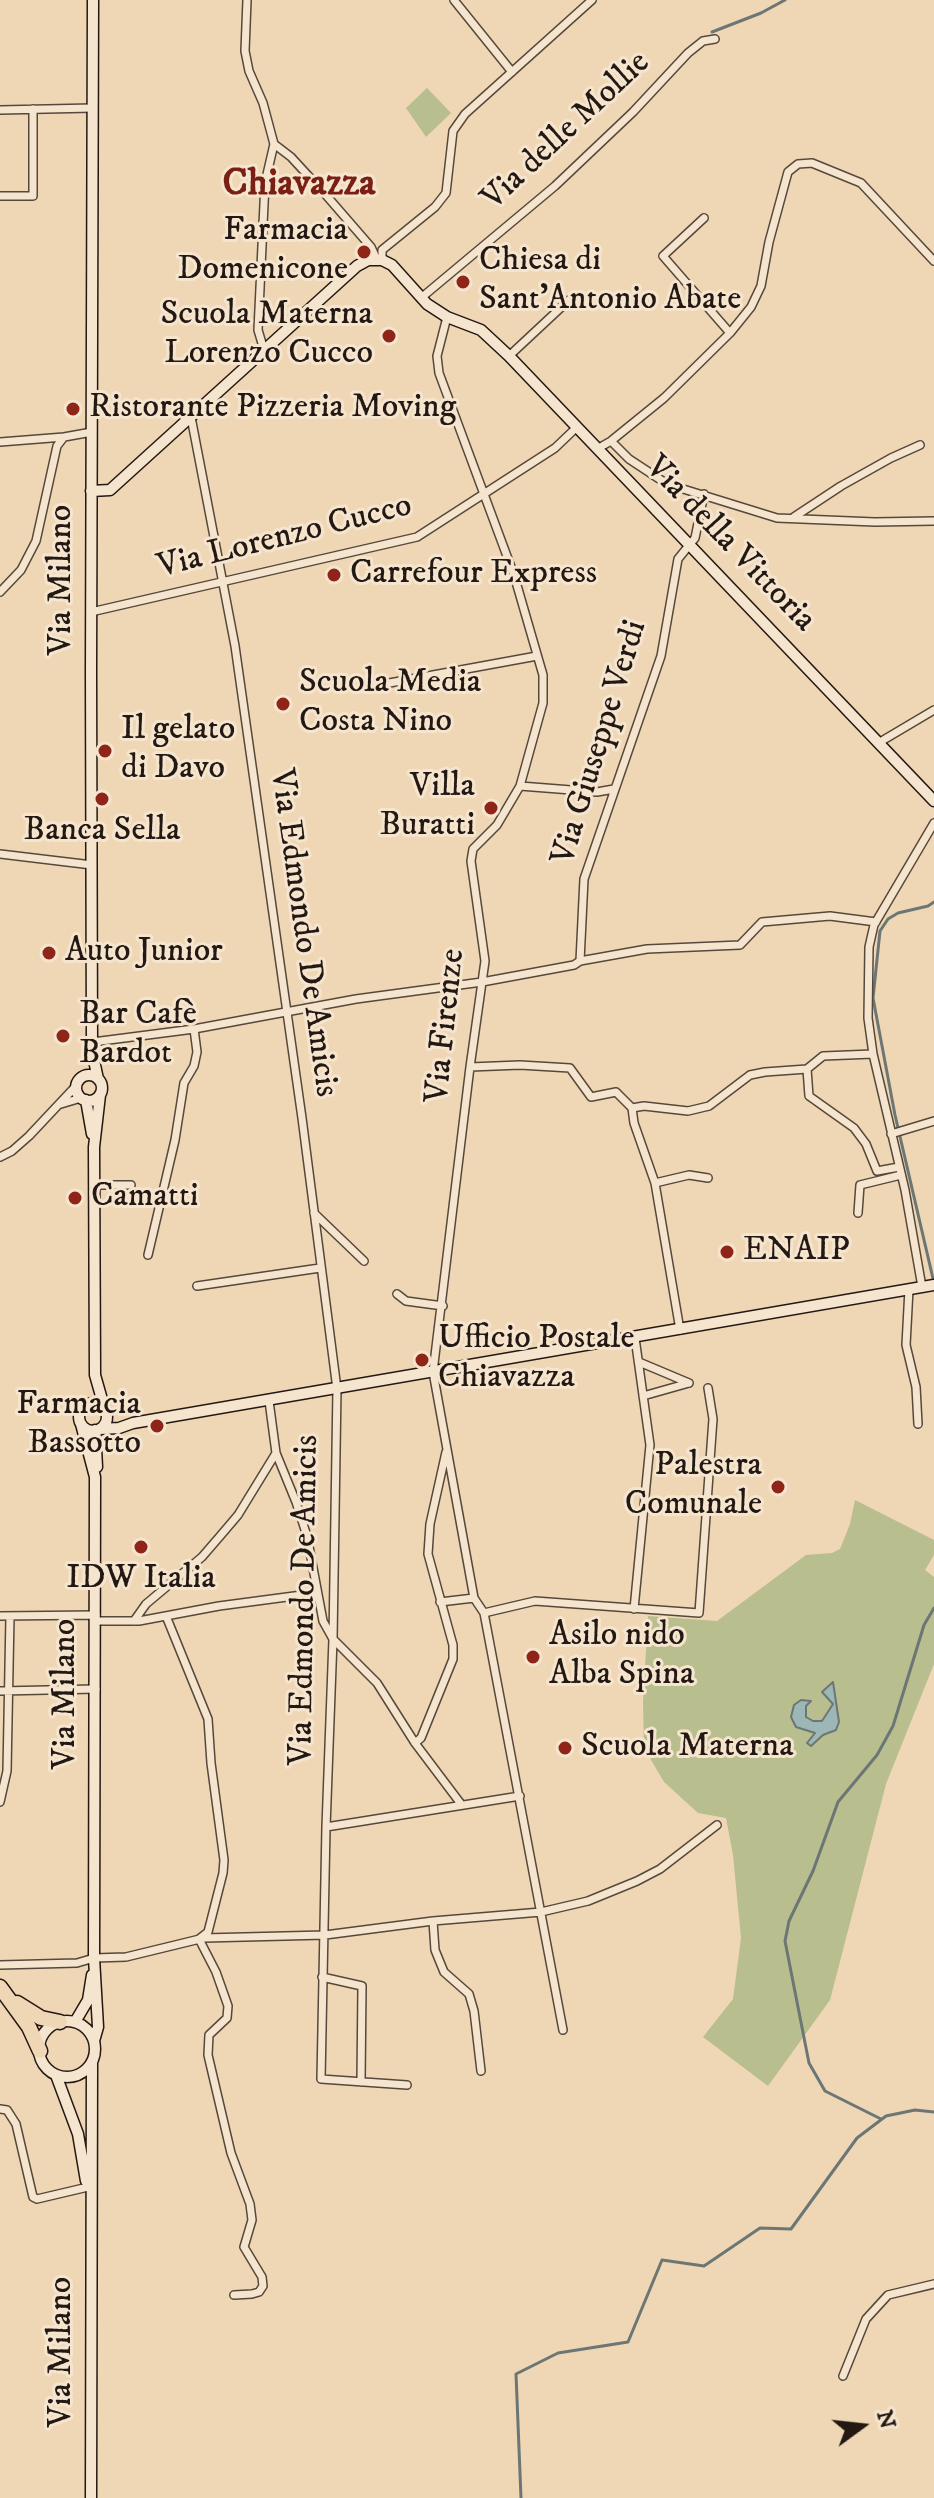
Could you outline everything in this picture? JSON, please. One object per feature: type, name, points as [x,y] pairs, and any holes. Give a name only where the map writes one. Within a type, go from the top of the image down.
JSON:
[{"type":"highway","points":[[4,1991],[41,2018],[67,2022]]},
{"type":"highway","points":[[4,1991],[29,2027],[40,2051]]},
{"type":"main road","name":"Via Milano","points":[[93,0],[92,1047],[98,1079]]},
{"type":"main road","points":[[91,491],[110,490],[346,275],[368,260],[379,259],[392,265],[421,298],[447,317]]},
{"type":"main road","name":"Via della Vittoria","points":[[447,317],[481,330],[509,356],[934,801]]},
{"type":"main road","name":"Via Milano","points":[[84,1075],[92,1047]]},
{"type":"main road","points":[[84,1075],[98,1079],[100,1095],[94,1099],[84,1099],[77,1093],[76,1086],[84,1075]]},
{"type":"main road","name":"Via Milano","points":[[100,1095],[94,1147],[95,1380],[105,1411]]},
{"type":"main road","name":"Via Milano","points":[[84,1099],[94,1147]]},
{"type":"main road","points":[[81,1424],[87,1429],[119,1428],[133,1423],[934,1285]]},
{"type":"main road","name":"Via Milano","points":[[94,2041],[98,2027],[94,1962],[95,1477],[80,1411],[86,1405],[95,1380]]},
{"type":"main road","points":[[86,1405],[96,1403],[116,1420],[133,1423]]},
{"type":"main road","points":[[95,1477],[97,1430],[106,1420],[105,1411]]},
{"type":"main road","name":"Via Milano","points":[[67,2022],[88,2000],[94,1962]]},
{"type":"main road","points":[[67,2022],[87,2029],[94,2041],[92,2062],[87,2069],[72,2077],[56,2075],[45,2065],[40,2051],[45,2033],[67,2022]]},
{"type":"main road","name":"Via Milano","points":[[91,2498],[92,2062]]},
{"type":"main road","name":"Via Milano","points":[[56,2075],[78,2134],[91,2206]]},
{"type":"street","points":[[247,0],[245,51],[274,144],[265,183],[258,330],[264,350]]},
{"type":"street","points":[[454,0],[512,72]]},
{"type":"street","points":[[379,259],[382,250],[435,207],[446,193],[453,131],[465,114],[592,0]]},
{"type":"street","name":"Via delle Mollie","points":[[421,298],[555,186],[633,112],[688,53],[703,41],[715,39]]},
{"type":"street","points":[[0,110],[93,108]]},
{"type":"street","points":[[0,196],[33,196],[33,109]]},
{"type":"street","points":[[274,144],[291,157],[325,194],[379,259]]},
{"type":"street","points":[[597,449],[664,398],[730,333],[751,307],[761,286],[788,172],[798,164],[812,163],[861,183],[934,261]]},
{"type":"street","points":[[704,218],[663,256],[730,333]]},
{"type":"street","points":[[509,356],[569,300]]},
{"type":"street","name":"Via Firenze","points":[[447,317],[437,356],[439,373],[514,575],[543,675],[543,703],[520,786],[497,825],[473,849],[471,861],[485,949],[433,1372],[474,1598]]},
{"type":"street","name":"Via Edmondo De Amicis","points":[[191,417],[235,646],[337,1389],[321,2079],[361,2082]]},
{"type":"street","name":"Via Lorenzo Cucco","points":[[91,612],[417,537],[555,448],[577,427]]},
{"type":"street","points":[[0,442],[92,432]]},
{"type":"street","points":[[0,592],[29,558],[41,522],[55,452],[64,437]]},
{"type":"street","points":[[611,441],[629,459],[667,484],[777,518],[934,521]]},
{"type":"street","points":[[792,519],[841,486],[920,445]]},
{"type":"street","name":"Via Giuseppe Verdi","points":[[580,961],[584,879],[661,656],[678,559],[695,538],[704,494]]},
{"type":"street","points":[[373,686],[537,656]]},
{"type":"street","points":[[880,742],[934,710]]},
{"type":"street","points":[[520,786],[597,792],[614,789]]},
{"type":"street","points":[[922,1287],[873,1054],[868,1004],[869,947],[876,922],[934,823]]},
{"type":"street","points":[[0,854],[92,865]]},
{"type":"street","points":[[92,1047],[286,1012],[482,982],[647,949],[740,945],[762,922],[830,916],[876,922]]},
{"type":"street","points":[[148,1255],[175,1140],[184,1083],[194,1066],[197,1052],[194,1029]]},
{"type":"street","points":[[632,1108],[644,1106],[688,1111],[709,1106],[750,1075],[807,1069],[823,1056],[873,1054]]},
{"type":"street","points":[[470,1067],[520,1065],[570,1068],[591,1097],[616,1092],[632,1108],[634,1123],[655,1183],[680,1330]]},
{"type":"street","points":[[807,1069],[809,1096],[854,1128],[866,1144],[877,1171],[900,1171]]},
{"type":"street","points":[[0,1157],[12,1151],[76,1086]]},
{"type":"street","points":[[59,1104],[84,1099]]},
{"type":"street","points":[[891,1134],[934,1121]]},
{"type":"street","points":[[858,1213],[860,1185],[900,1171]]},
{"type":"street","points":[[655,1183],[689,1175],[708,1178]]},
{"type":"street","points":[[94,1185],[131,1185]]},
{"type":"street","points":[[314,1213],[364,1261]]},
{"type":"street","points":[[197,1286],[320,1268]]},
{"type":"street","points":[[909,1289],[906,1345],[916,1387],[918,1424]]},
{"type":"street","points":[[397,1294],[406,1301],[443,1306]]},
{"type":"street","points":[[634,1609],[650,1445],[635,1338]]},
{"type":"street","points":[[639,1362],[689,1383],[643,1396]]},
{"type":"street","points":[[484,1613],[535,1601],[699,1613],[713,1419],[708,1388]]},
{"type":"street","points":[[269,1401],[276,1453],[307,1536],[323,1621],[333,1639],[377,1683],[415,1743],[461,1804]]},
{"type":"street","points":[[415,1743],[421,1738],[453,1659],[453,1645],[428,1554],[430,1524],[447,1448]]},
{"type":"street","points":[[134,1621],[156,1595],[202,1557],[238,1515],[276,1453]]},
{"type":"street","points":[[0,1616],[134,1621],[317,1593]]},
{"type":"street","points":[[440,1602],[474,1598],[484,1613],[563,2030]]},
{"type":"street","points":[[0,1802],[7,1771],[10,1616]]},
{"type":"street","points":[[166,1616],[208,1719],[224,1860],[208,1932],[199,1939]]},
{"type":"street","points":[[0,1691],[96,1689]]},
{"type":"street","points":[[326,1827],[520,1796]]},
{"type":"street","points":[[0,1965],[94,1962],[140,1955],[199,1939],[234,1935],[325,1935],[433,1921],[541,1912],[588,1901],[637,1881],[660,1869],[717,1825]]},
{"type":"street","points":[[433,1921],[435,1950],[444,1972],[469,1994],[481,2071]]},
{"type":"street","points":[[199,1939],[216,1972],[228,2006],[227,2018],[209,2035],[208,2055],[231,2153],[250,2204],[252,2220],[244,2247],[262,2277],[263,2286],[259,2292],[234,2295]]},
{"type":"street","points":[[322,1977],[362,1986],[361,2082],[407,2085]]},
{"type":"street","points":[[0,2109],[7,2110],[16,2124],[33,2197],[37,2199],[88,2187]]},
{"type":"street","points":[[843,2376],[866,2319],[888,2295],[934,2284]]},
{"type":"green space","points":[[427,88],[451,113],[426,137],[406,108]]},
{"type":"green space","points":[[855,1500],[934,1540],[934,1555],[925,1570],[934,1577],[934,1664],[886,1784],[830,2000],[768,2086],[703,2037],[733,1999],[741,1938],[733,1855],[726,1818],[698,1813],[664,1782],[644,1748],[648,1616],[717,1621],[806,1555],[832,1553],[840,1549]]},
{"type":"water","points":[[833,1682],[839,1722],[836,1730],[823,1735],[811,1746],[807,1743],[815,1733],[796,1727],[791,1717],[794,1705],[801,1700],[811,1701],[806,1706],[806,1717],[822,1721],[833,1704],[822,1692]]},
{"type":"waterway","points":[[712,32],[785,0]]},
{"type":"waterway","points":[[934,902],[898,913],[888,919],[880,931],[873,998],[895,1115],[934,1283]]},
{"type":"waterway","points":[[881,2119],[825,2091],[809,2063],[785,1941],[789,1921],[813,1871],[838,1802],[877,1755],[893,1726],[924,1625],[934,1608]]},
{"type":"waterway","points":[[521,2498],[516,2374],[558,2353],[628,2342],[662,2260],[704,2266],[760,2228],[791,2229],[857,2138],[886,2116],[915,2110],[934,2112]]},
{"type":"place","name":"Farmacia Domenicone","points":[[364,252]]},
{"type":"place","name":"Chiesa di Sant'Antonio Abate","points":[[463,282]]},
{"type":"place","name":"Scuola Materna Lorenzo Cucco","points":[[389,336]]},
{"type":"place","name":"Ristorante Pizzeria Moving","points":[[73,409]]},
{"type":"place","name":"Carrefour Express","points":[[334,575]]},
{"type":"place","name":"Scuola Media Costa Nino","points":[[283,704]]},
{"type":"place","name":"Il gelato di Davo","points":[[105,751]]},
{"type":"place","name":"Banca Sella","points":[[102,799]]},
{"type":"place","name":"Villa Buratti","points":[[491,808]]},
{"type":"place","name":"Auto Junior","points":[[49,953]]},
{"type":"place","name":"Bar Cafè Bardot","points":[[63,1036]]},
{"type":"place","name":"Camatti","points":[[75,1198]]},
{"type":"place","name":"ENAIP","points":[[727,1252]]},
{"type":"place","name":"Ufficio Postale Chiavazza","points":[[422,1360]]},
{"type":"place","name":"Farmacia Bassotto","points":[[157,1426]]},
{"type":"place","name":"Palestra Comunale","points":[[778,1487]]},
{"type":"place","name":"IDW Italia","points":[[141,1547]]},
{"type":"place","name":"Asilo nido Alba Spina","points":[[533,1657]]},
{"type":"place","name":"Scuola Materna","points":[[565,1748]]},
{"type":"district","name":"Chiavazza","points":[[299,186]]}]
